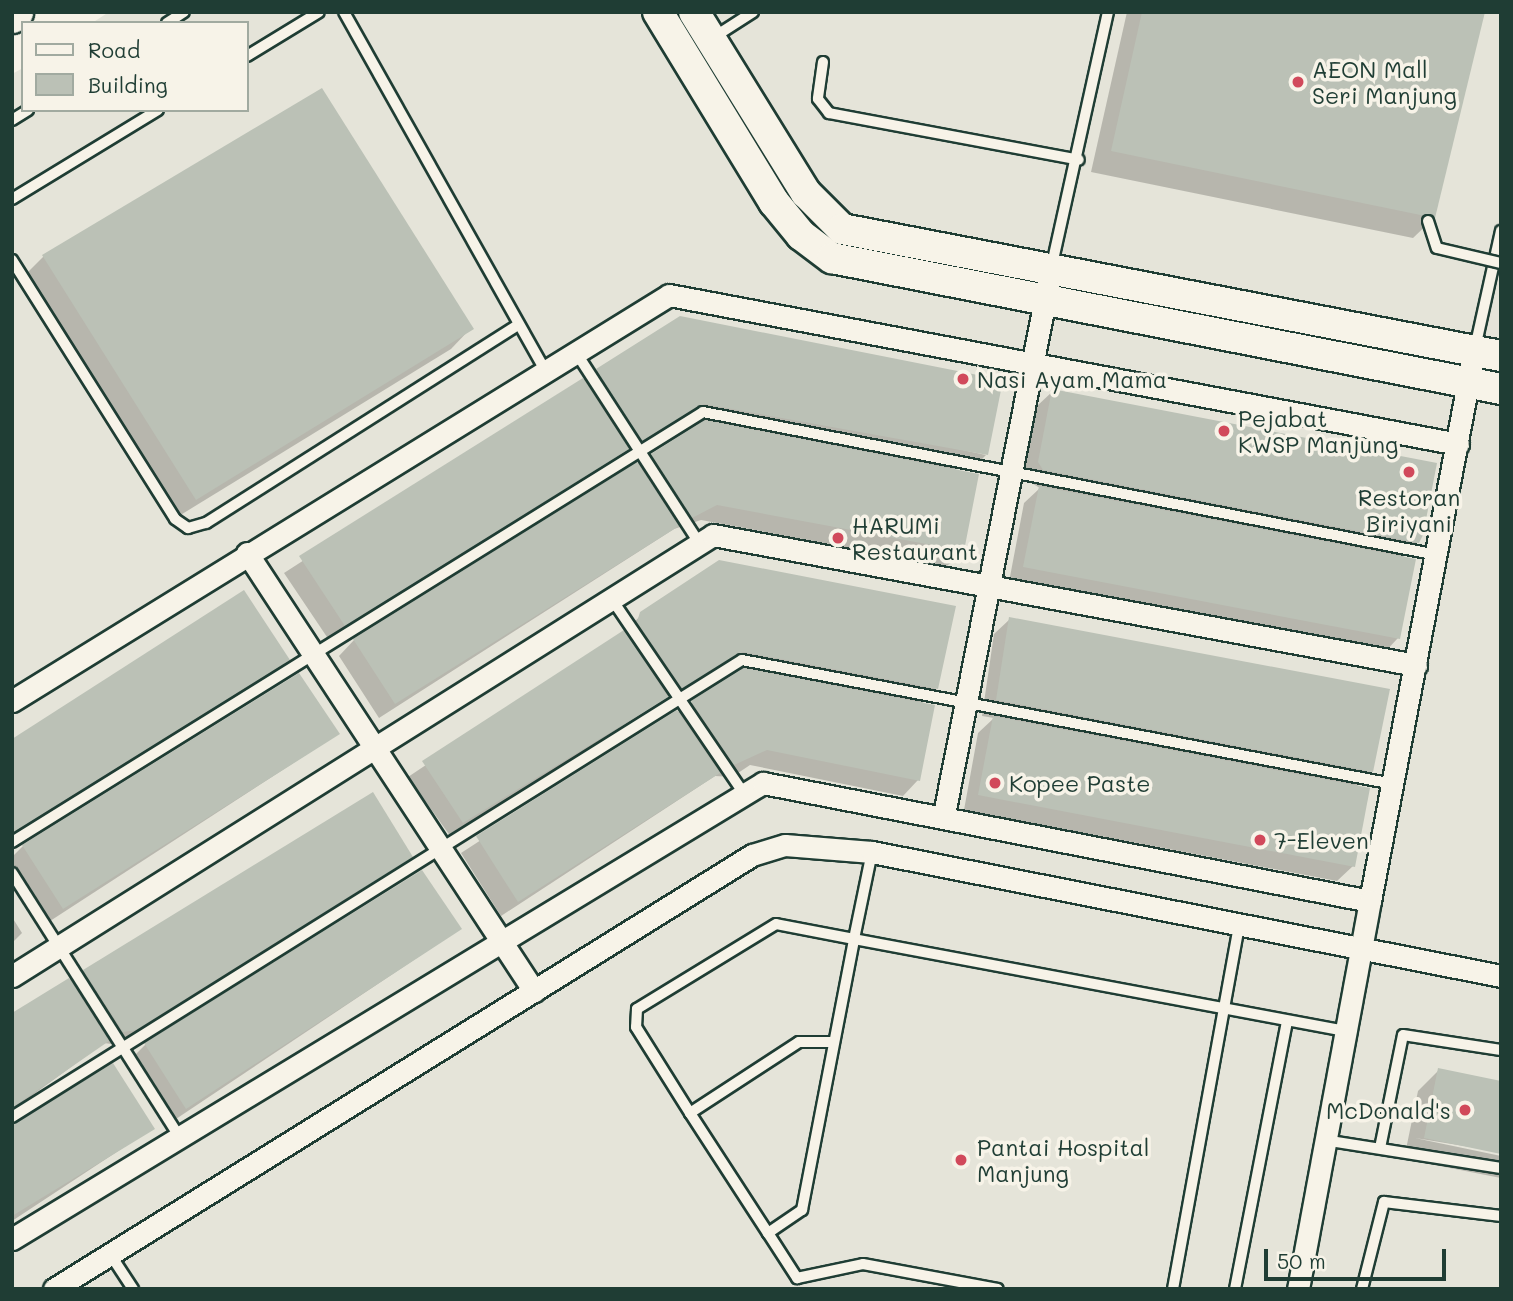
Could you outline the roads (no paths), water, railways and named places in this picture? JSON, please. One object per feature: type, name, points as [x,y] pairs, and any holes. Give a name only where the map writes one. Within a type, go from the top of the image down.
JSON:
[{"type":"street","points":[[658,12],[774,202],[817,250],[848,263],[1044,303],[1501,389]]},
{"type":"street","points":[[694,12],[829,222],[857,236],[1049,274],[1487,353],[1467,383],[1458,444],[1344,1031],[1297,1289]]},
{"type":"street","points":[[944,814],[985,585],[1049,274]]},
{"type":"street","points":[[12,701],[247,553],[669,295],[687,295],[1458,444]]},
{"type":"street","points":[[12,976],[699,543],[725,533],[985,585],[1416,665]]},
{"type":"street","points":[[247,553],[534,991]]},
{"type":"street","points":[[12,1239],[501,939],[744,794],[774,782],[1370,901]]},
{"type":"street","points":[[54,1289],[752,855],[785,845],[872,852],[1501,976]]},
{"type":"lane","points":[[248,55],[319,12]]},
{"type":"lane","points":[[344,12],[508,296],[518,326],[545,370]]},
{"type":"lane","points":[[684,54],[753,12]]},
{"type":"lane","points":[[1049,274],[1079,160],[1108,12]]},
{"type":"lane","points":[[824,62],[818,99],[829,113],[1079,160]]},
{"type":"lane","points":[[12,199],[155,112]]},
{"type":"lane","points":[[1428,222],[1437,248],[1501,262]]},
{"type":"lane","points":[[1487,353],[1501,231]]},
{"type":"lane","points":[[12,260],[175,519],[188,528],[206,523],[518,326]]},
{"type":"lane","points":[[575,351],[640,447],[699,543]]},
{"type":"lane","points":[[12,842],[640,447],[703,412],[1009,474],[1437,555]]},
{"type":"lane","points":[[611,598],[682,698],[744,794]]},
{"type":"lane","points":[[12,1117],[682,698],[750,659],[1393,784]]},
{"type":"lane","points":[[768,1233],[802,1210],[872,852]]},
{"type":"lane","points":[[12,873],[179,1136]]},
{"type":"lane","points":[[998,1289],[863,1264],[797,1278],[636,1027],[637,1009],[764,926],[855,939],[1344,1031]]},
{"type":"lane","points":[[1173,1289],[1239,926]]},
{"type":"lane","points":[[1235,1289],[1287,1021]]},
{"type":"lane","points":[[1380,1148],[1403,1035],[1501,1049]]},
{"type":"lane","points":[[691,1113],[799,1042],[834,1042]]},
{"type":"lane","points":[[1324,1140],[1501,1168]]},
{"type":"lane","points":[[1362,1289],[1384,1202],[1501,1216]]},
{"type":"lane","points":[[110,1254],[133,1289]]},
{"type":"place","name":"AEON Mall Seri Manjung","points":[[1298,82]]},
{"type":"place","name":"Nasi Ayam Mama","points":[[963,379]]},
{"type":"place","name":"Pejabat KWSP Manjung","points":[[1224,431]]},
{"type":"place","name":"Restoran Biriyani","points":[[1409,472]]},
{"type":"place","name":"HARUMi Restaurant","points":[[838,538]]},
{"type":"place","name":"Kopee Paste","points":[[995,783]]},
{"type":"place","name":"7-Eleven","points":[[1260,840]]},
{"type":"place","name":"McDonald's","points":[[1465,1110]]},
{"type":"place","name":"Pantai Hospital Manjung","points":[[961,1160]]}]
